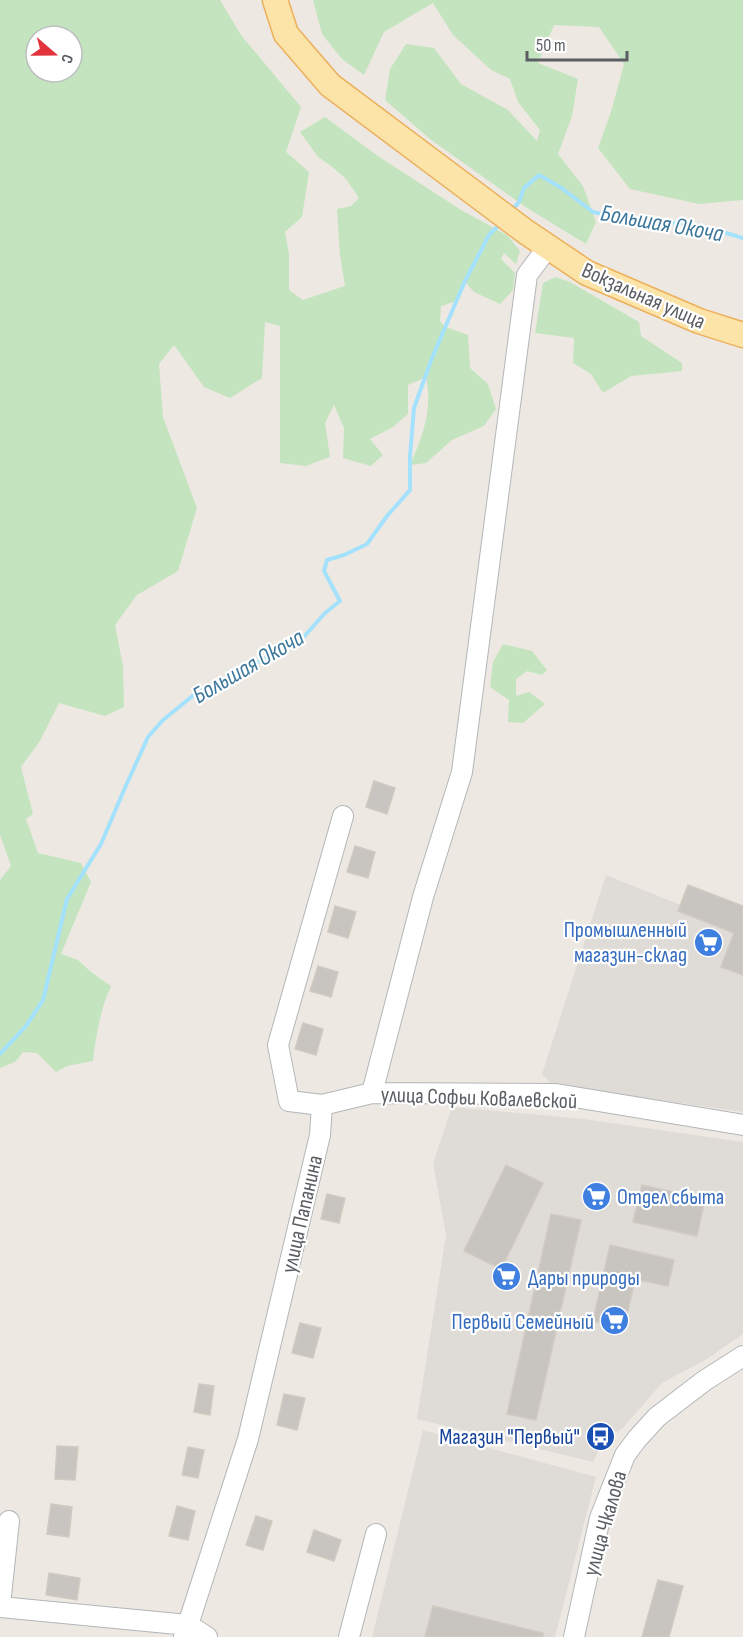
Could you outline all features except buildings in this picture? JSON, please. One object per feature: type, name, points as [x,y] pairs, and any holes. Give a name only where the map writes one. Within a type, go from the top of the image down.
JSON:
[{"type":"main road","name":"Вокзальная улица","points":[[275,0],[286,34],[330,85],[526,232],[587,273],[699,321],[743,335]]},
{"type":"street","points":[[372,1093],[423,897],[462,772],[527,275],[548,247]]},
{"type":"street","points":[[322,1105],[289,1101],[278,1045],[343,816]]},
{"type":"street","name":"улица Софьи Ковалевской","points":[[322,1105],[372,1093],[556,1094],[743,1125]]},
{"type":"street","name":"улица Папанина","points":[[186,1631],[248,1439],[320,1135],[322,1105]]},
{"type":"street","name":"улица Чкалова","points":[[574,1637],[600,1518],[625,1455],[657,1417],[704,1381],[743,1356]]},
{"type":"street","points":[[9,1521],[0,1606],[186,1631],[207,1637]]},
{"type":"street","points":[[349,1637],[376,1534]]},
{"type":"shaded area","points":[[606,875],[743,930],[743,1112],[552,1085],[542,1074]]},
{"type":"shaded area","points":[[452,1107],[584,1119],[743,1142],[743,1334],[707,1359],[662,1383],[622,1429],[605,1438],[593,1462],[417,1419],[446,1235],[433,1163]]},
{"type":"shaded area","points":[[423,1430],[596,1477],[555,1637],[372,1637]]},
{"type":"green space","points":[[0,0],[220,0],[241,35],[301,107],[286,152],[309,172],[302,217],[285,232],[289,254],[289,290],[303,300],[345,286],[337,209],[351,206],[359,198],[346,179],[318,157],[300,132],[325,117],[378,156],[461,210],[507,235],[520,251],[516,264],[504,253],[501,259],[515,273],[513,290],[500,304],[474,292],[465,282],[457,301],[441,306],[440,321],[445,327],[468,335],[470,368],[488,384],[496,409],[484,426],[452,440],[426,463],[410,465],[419,443],[427,411],[426,377],[408,385],[408,414],[393,427],[370,439],[383,455],[371,466],[343,458],[344,428],[334,405],[325,423],[330,457],[306,466],[280,463],[280,326],[265,322],[262,378],[230,398],[204,387],[174,345],[159,364],[163,417],[197,508],[178,571],[137,595],[115,625],[123,666],[124,707],[105,716],[59,703],[40,741],[21,767],[33,814],[26,819],[38,853],[81,863],[91,882],[61,954],[78,960],[111,986],[99,1023],[93,1061],[67,1066],[56,1072],[37,1053],[23,1052],[15,1062],[0,1068],[0,880],[11,866],[0,835]]},
{"type":"green space","points":[[313,0],[743,0],[743,200],[699,204],[630,189],[598,148],[624,64],[599,27],[554,25],[538,63],[578,79],[572,116],[558,154],[583,186],[596,222],[586,244],[524,206],[430,139],[385,100],[390,69],[406,44],[434,48],[461,84],[508,110],[537,141],[540,130],[518,102],[510,79],[491,70],[453,35],[433,3],[384,32],[364,75],[342,59],[322,34]]},
{"type":"green space","points":[[555,277],[570,282],[639,322],[641,336],[682,363],[682,371],[631,376],[603,393],[591,374],[573,363],[574,338],[535,333],[543,283]]},
{"type":"green space","points":[[503,644],[532,651],[547,670],[542,675],[527,671],[516,679],[516,696],[529,692],[545,704],[523,723],[508,722],[509,700],[490,687],[493,662]]},
{"type":"waterway","name":"Большая Окоча","points":[[512,210],[519,202],[524,188],[539,175],[560,187],[593,212],[621,218],[696,225],[743,238]]},
{"type":"waterway","name":"Большая Окоча","points":[[0,1054],[26,1026],[43,1000],[67,899],[101,844],[148,737],[163,720],[195,694],[301,640],[325,613],[340,601],[324,571],[327,560],[367,544],[410,490],[414,408],[432,358],[465,281],[489,235],[501,223]]},
{"type":"place","name":"Промышленный магазин-склад","points":[[708,942]]},
{"type":"place","name":"Отдел сбыта","points":[[596,1196]]},
{"type":"place","name":"Дары природы","points":[[507,1277]]},
{"type":"place","name":"Первый Семейный","points":[[615,1321]]},
{"type":"place","name":"Магазин \"Первый\"","points":[[601,1436]]}]
